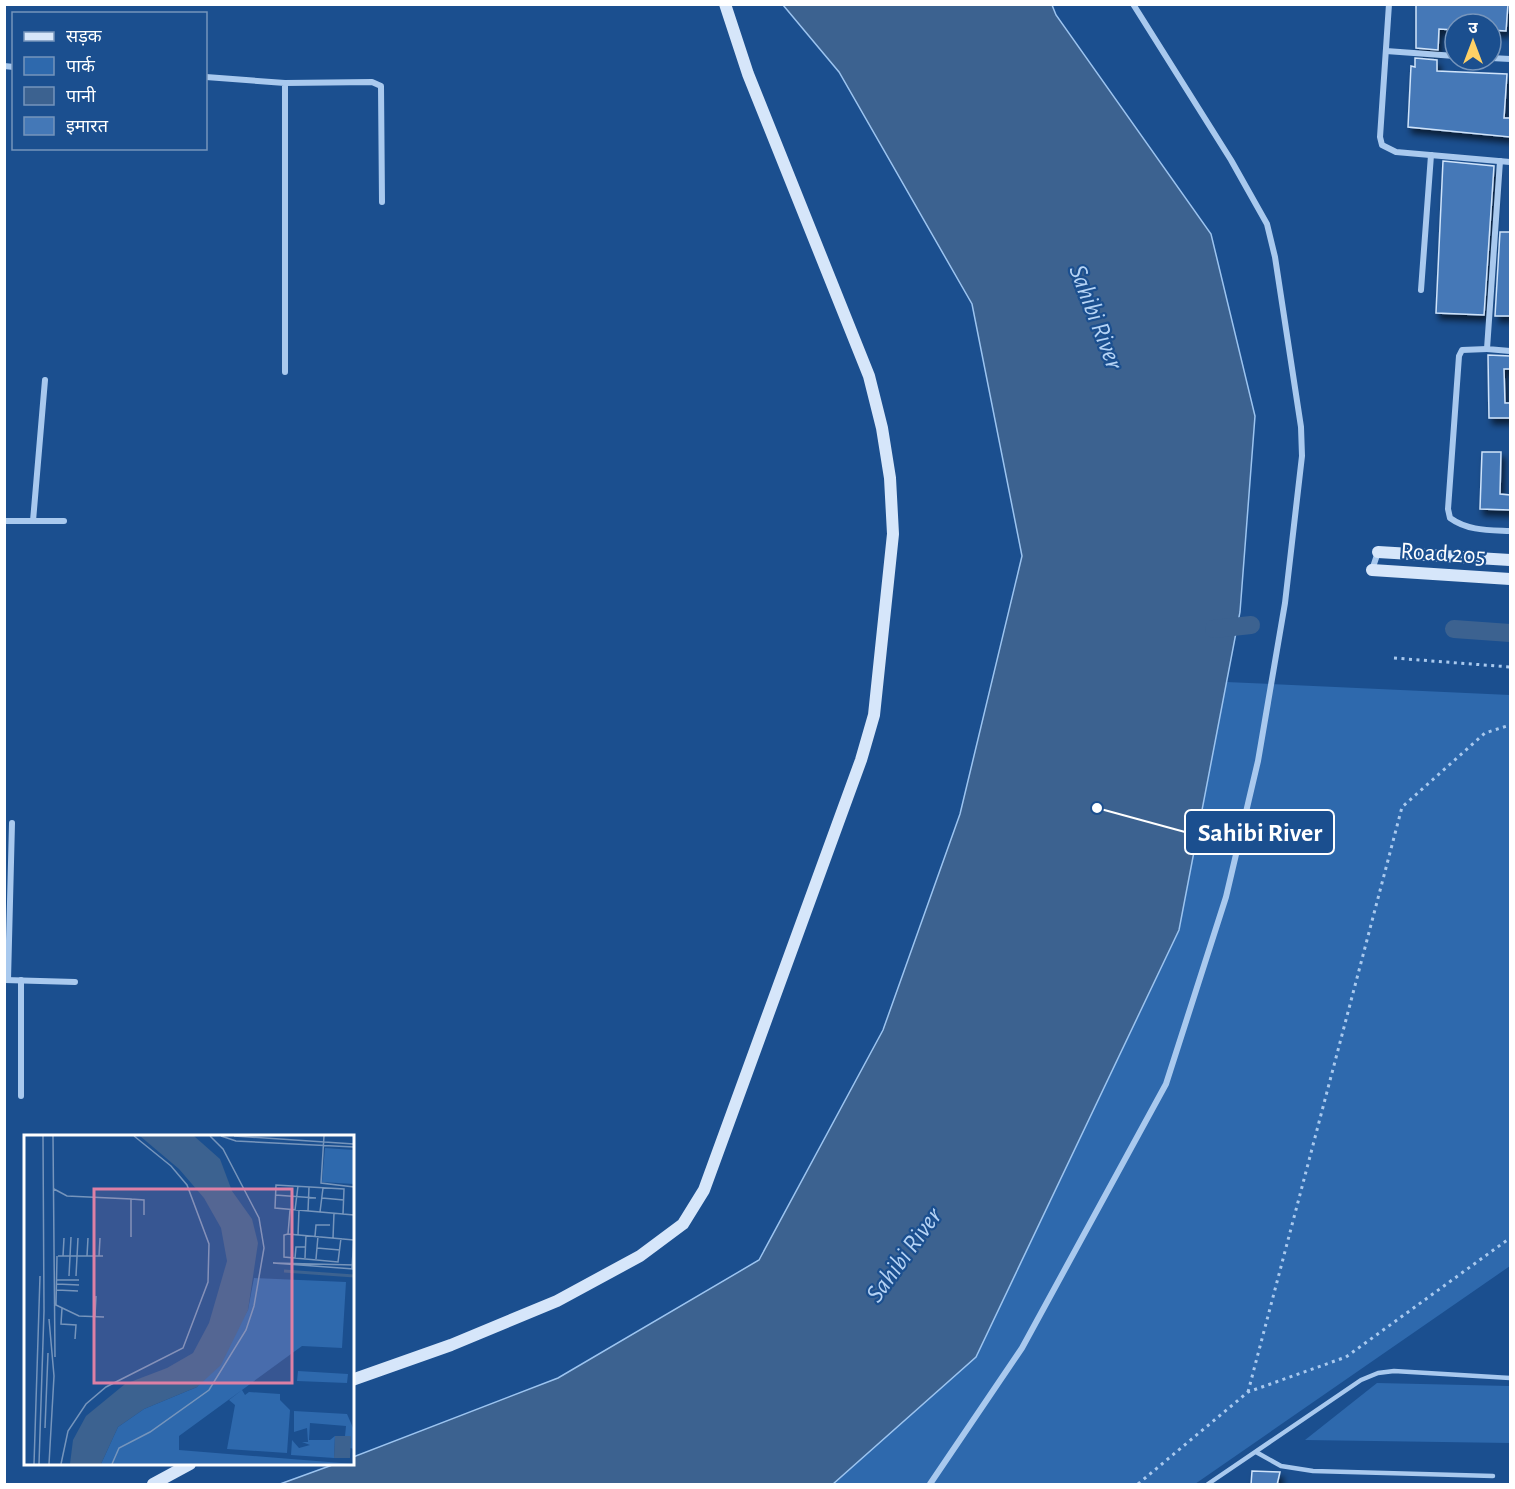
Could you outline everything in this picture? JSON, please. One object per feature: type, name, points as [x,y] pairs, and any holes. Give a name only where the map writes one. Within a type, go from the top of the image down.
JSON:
[{"type":"street","points":[[354,1379],[451,1345],[557,1301],[640,1256],[683,1224],[704,1190],[749,1071],[853,783],[874,715],[893,534],[890,478],[882,428],[869,376],[748,74],[725,4]]},
{"type":"street","points":[[930,1485],[1022,1348],[1166,1083],[1226,897],[1258,761],[1285,603],[1302,456],[1301,426],[1273,246],[1267,224],[1253,195],[1133,4]]},
{"type":"street","points":[[1389,4],[1380,137],[1382,146],[1396,152],[1510,162]]},
{"type":"street","points":[[1386,51],[1443,55]]},
{"type":"street","points":[[207,77],[285,82],[377,82],[381,86],[382,202]]},
{"type":"street","points":[[285,82],[285,372]]},
{"type":"street","points":[[1421,290],[1431,155]]},
{"type":"street","points":[[1487,349],[1500,161]]},
{"type":"street","points":[[1510,351],[1469,348],[1462,350],[1459,356],[1448,509],[1450,518],[1460,525],[1474,529],[1510,531]]},
{"type":"street","points":[[33,520],[45,380]]},
{"type":"street","points":[[4,520],[64,520]]},
{"type":"street","points":[[1372,570],[1378,552]]},
{"type":"street","name":"Road 205","points":[[1378,552],[1510,560]]},
{"type":"street","name":"Road 205","points":[[1372,570],[1510,579]]},
{"type":"street","points":[[12,823],[6,980],[75,982]]},
{"type":"street","points":[[21,980],[21,1096]]},
{"type":"street","points":[[153,1485],[188,1465]]},
{"type":"lane","points":[[1208,1485],[1362,1380],[1378,1373],[1394,1371],[1510,1378]]},
{"type":"lane","points":[[1256,1452],[1281,1466],[1313,1471],[1493,1476]]},
{"type":"path","points":[[1394,658],[1510,667]]},
{"type":"path","points":[[1248,1392],[1402,807],[1485,733],[1510,725]]},
{"type":"path","points":[[1138,1485],[1248,1392],[1346,1357],[1510,1238]]},
{"type":"green space","points":[[1226,682],[1510,695],[1510,1266],[1195,1484],[833,1484],[976,1357],[1179,931]]},
{"type":"green space","points":[[1377,1383],[1510,1386],[1510,1443],[1305,1440]]},
{"type":"water","points":[[783,5],[1052,5],[1056,15],[1211,234],[1255,416],[1240,612],[1179,930],[976,1357],[833,1484],[280,1484],[332,1465],[354,1465],[354,1457],[558,1378],[759,1260],[883,1030],[960,814],[1022,556],[972,304],[839,72]]},
{"type":"building","points":[[1416,4],[1508,4],[1506,31],[1503,31],[1503,12],[1443,12],[1443,29],[1439,29],[1438,50],[1416,48]]},
{"type":"building","points":[[1415,58],[1437,60],[1437,71],[1507,74],[1504,118],[1510,118],[1510,137],[1408,127],[1411,66],[1415,67]]},
{"type":"building","points":[[1443,161],[1494,166],[1484,315],[1436,313]]},
{"type":"building","points":[[1500,232],[1510,232],[1510,316],[1495,316]]},
{"type":"building","points":[[1488,355],[1510,356],[1510,369],[1504,369],[1505,403],[1510,403],[1510,418],[1489,418]]},
{"type":"building","points":[[1482,452],[1501,452],[1500,494],[1510,495],[1510,510],[1480,509]]},
{"type":"building","points":[[1252,1471],[1280,1472],[1277,1485],[1251,1485]]},
{"type":"waterway","points":[[1214,629],[1251,625]]},
{"type":"waterway","points":[[1454,629],[1510,633]]},
{"type":"place","name":"Sahibi River","points":[[1097,808]]}]
